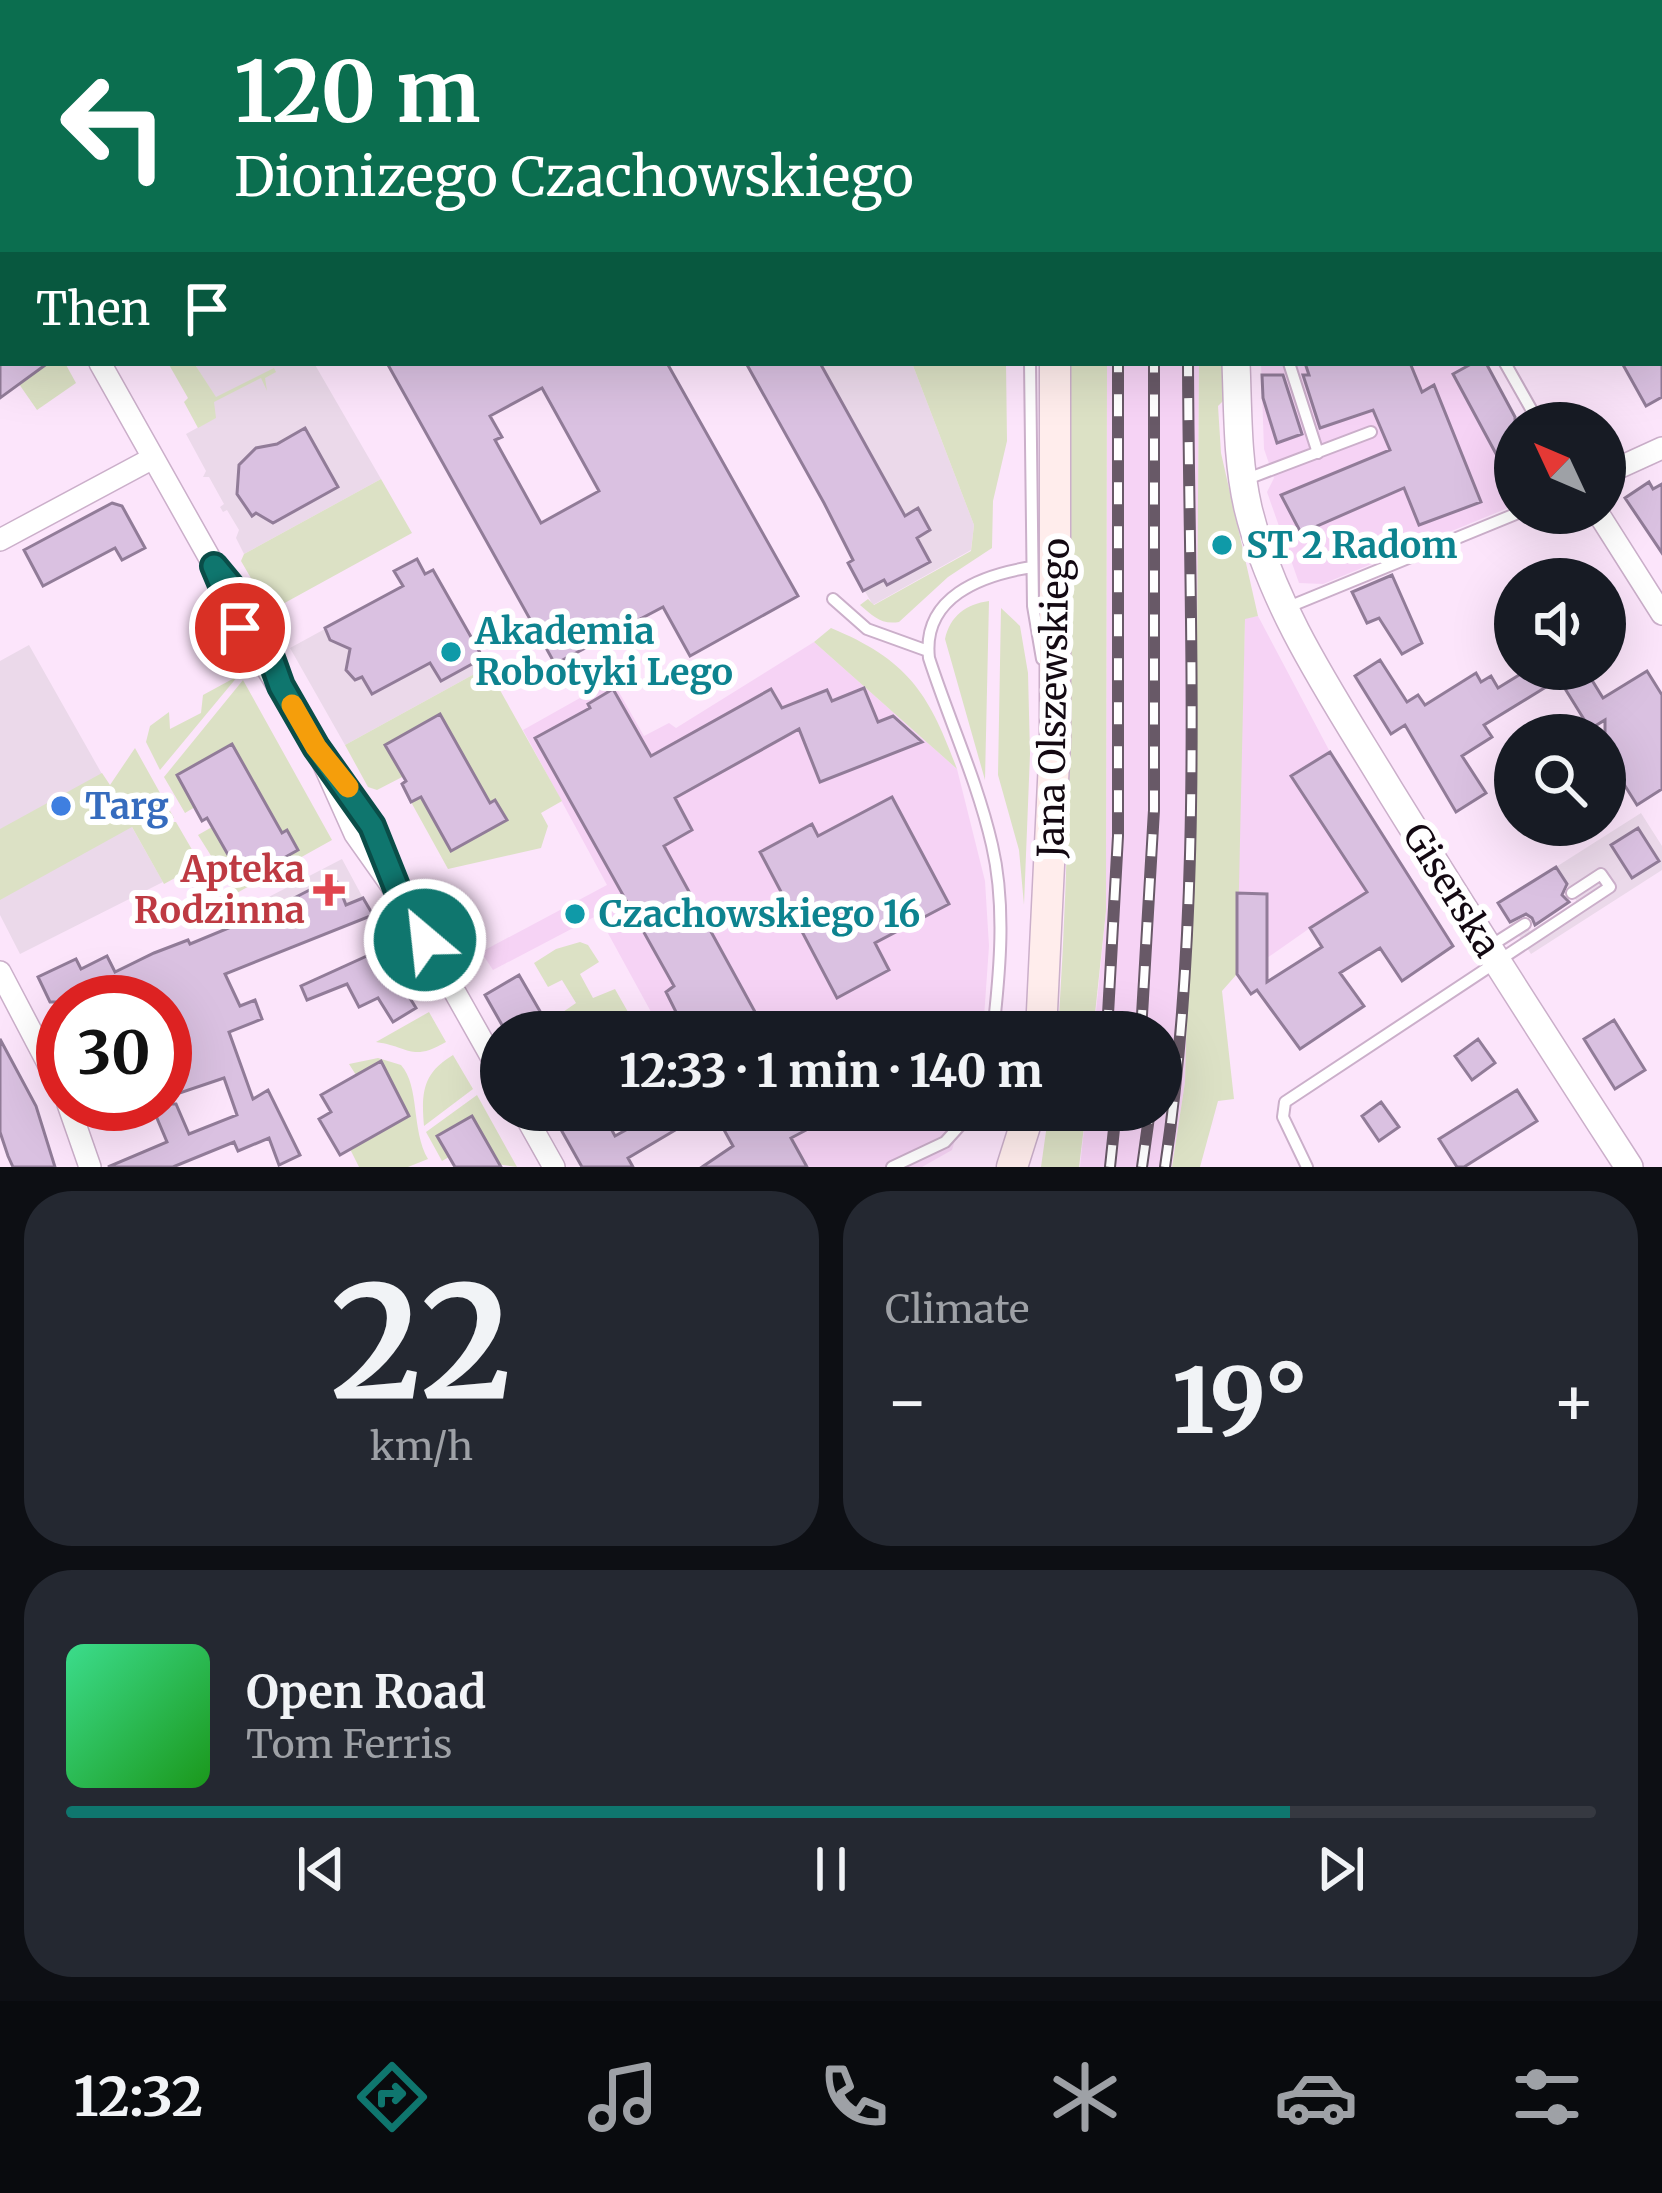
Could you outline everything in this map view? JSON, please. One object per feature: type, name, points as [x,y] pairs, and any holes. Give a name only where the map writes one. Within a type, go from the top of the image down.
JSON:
[{"type":"main road","name":"Jana Olszewskiego","points":[[1042,1011],[1055,740],[1055,366]]},
{"type":"main road","points":[[1012,1167],[1025,1131]]},
{"type":"main road","points":[[1027,1167],[1030,1131]]},
{"type":"street","points":[[102,366],[214,566],[262,633],[281,686],[316,747],[372,826],[400,896],[480,1037]]},
{"type":"street","name":"Giserska","points":[[1236,366],[1238,444],[1268,572],[1344,715],[1629,1167]]},
{"type":"street","points":[[1626,464],[1662,448]]},
{"type":"street","points":[[0,540],[153,458]]},
{"type":"street","points":[[1611,534],[1662,614]]},
{"type":"street","points":[[0,972],[36,1041]]},
{"type":"street","points":[[77,1131],[90,1167]]},
{"type":"street","points":[[534,1131],[554,1167]]},
{"type":"lane","points":[[1030,366],[1033,606],[1055,740]]},
{"type":"lane","points":[[1290,366],[1318,453]]},
{"type":"lane","points":[[1507,366],[1527,402]]},
{"type":"lane","points":[[1244,480],[1371,432]]},
{"type":"lane","points":[[1286,608],[1494,523]]},
{"type":"lane","points":[[994,1011],[1000,911],[992,845],[928,651],[936,614],[952,596],[997,574],[1032,567]]},
{"type":"lane","points":[[833,599],[867,629],[928,651]]},
{"type":"lane","points":[[1307,1167],[1283,1117],[1285,1102],[1492,954],[1610,886],[1601,874],[1572,893]]},
{"type":"lane","points":[[1492,954],[1525,924]]},
{"type":"lane","points":[[892,1167],[944,1142],[954,1131]]},
{"type":"shaded area","points":[[196,366],[316,366],[381,479],[244,554],[236,538],[239,530],[220,507],[224,504],[209,477],[203,477],[206,471],[186,434],[215,418],[212,405],[216,398]]},
{"type":"shaded area","points":[[748,366],[913,366],[974,525],[971,550],[873,605],[848,563],[853,560]]},
{"type":"shaded area","points":[[1107,366],[1199,366],[1197,637],[1182,1102],[1182,1011],[1096,1011],[1106,911]]},
{"type":"shaded area","points":[[1261,366],[1488,366],[1507,402],[1494,402],[1494,514],[1323,584],[1299,583],[1267,492],[1274,478],[1264,449]]},
{"type":"shaded area","points":[[433,570],[487,667],[345,745],[290,648]]},
{"type":"shaded area","points":[[1258,616],[1330,752],[1434,913],[1340,973],[1310,928],[1267,958],[1267,895],[1237,893],[1245,618]]},
{"type":"shaded area","points":[[814,642],[957,769],[985,881],[989,946],[984,1011],[651,1011],[598,915],[493,970],[481,952],[607,885],[523,730],[612,680],[644,736],[669,723],[676,728]]},
{"type":"shaded area","name":"Targ","points":[[29,645],[163,882],[20,954],[0,915],[0,661]]},
{"type":"shaded area","points":[[1641,813],[1662,846],[1662,870],[1531,954],[1510,922],[1519,916],[1530,931],[1577,902],[1556,867],[1589,846],[1626,846],[1626,823]]},
{"type":"shaded area","points":[[342,859],[363,898],[346,905],[337,883],[327,878],[264,910],[259,902]]},
{"type":"shaded area","points":[[735,1131],[958,1131],[952,1150],[922,1167],[750,1167]]},
{"type":"shaded area","points":[[1084,1131],[1178,1131],[1172,1167],[1080,1167]]},
{"type":"green space","points":[[36,366],[67,366],[76,383],[37,410],[19,384]]},
{"type":"green space","points":[[170,366],[196,366],[216,397],[274,368],[276,372],[265,378],[267,391],[261,378],[214,402],[216,418],[198,428],[184,402],[188,398]]},
{"type":"green space","points":[[913,366],[1006,366],[1007,441],[993,501],[992,548],[948,577],[899,622],[878,619],[860,605],[868,599],[874,605],[971,551],[974,525]]},
{"type":"green space","points":[[1070,366],[1107,366],[1106,911],[1095,1011],[1059,1011],[1069,781]]},
{"type":"green space","points":[[1199,366],[1223,366],[1224,400],[1218,406],[1221,453],[1258,616],[1245,619],[1237,974],[1222,991],[1234,1099],[1218,1101],[1200,1167],[1172,1167],[1178,1131],[1182,1131]]},
{"type":"green space","points":[[381,479],[412,533],[270,611],[241,561],[244,554]]},
{"type":"green space","points":[[989,601],[985,780],[945,639],[960,612]]},
{"type":"green space","points":[[1001,608],[1020,626],[1028,673],[1024,905],[1019,850],[998,775]]},
{"type":"green space","points":[[831,628],[879,653],[912,682],[936,719],[957,769],[814,642]]},
{"type":"green space","points":[[487,667],[562,801],[541,813],[548,826],[541,848],[448,869],[411,802],[421,797],[452,851],[506,820],[496,801],[490,803],[440,715],[386,745],[395,763],[408,774],[377,790],[368,787],[345,745]]},
{"type":"green space","points":[[238,676],[160,770],[146,742],[150,726],[169,712],[170,729],[201,713],[203,695]]},
{"type":"green space","points":[[243,680],[332,840],[235,894],[198,835],[212,827],[243,881],[298,851],[287,831],[282,833],[232,745],[177,775],[200,804],[185,813],[164,777]]},
{"type":"green space","points":[[135,748],[174,818],[137,817],[140,822],[176,822],[197,866],[164,884],[132,827],[0,900],[0,829],[102,773],[110,785]]},
{"type":"green space","points":[[580,942],[588,945],[599,962],[580,974],[593,998],[615,989],[627,1011],[564,1011],[576,1003],[562,980],[548,987],[534,963]]},
{"type":"green space","points":[[429,1012],[446,1042],[418,1052],[376,1042]]},
{"type":"green space","points":[[453,1055],[473,1089],[424,1126],[426,1084],[435,1069]]},
{"type":"green space","points":[[378,1058],[401,1065],[411,1084],[428,1159],[408,1167],[359,1167],[350,1149],[391,1079],[381,1061],[356,1075],[349,1064]]},
{"type":"green space","points":[[477,1095],[480,1131],[497,1131],[517,1167],[449,1157],[442,1161],[426,1132]]},
{"type":"green space","points":[[1046,1131],[1083,1131],[1079,1167],[1041,1167]]},
{"type":"building","points":[[0,366],[44,366],[0,398]]},
{"type":"building","points":[[389,366],[669,366],[798,596],[690,656],[663,607],[555,664]],"holes":[[[542,388],[599,491],[541,523],[495,440],[502,437],[490,416]]]},
{"type":"building","points":[[748,366],[822,366],[905,516],[918,508],[930,530],[917,538],[930,562],[887,585],[884,580],[863,591],[824,503]]},
{"type":"building","points":[[1306,366],[1411,366],[1422,392],[1434,385],[1481,502],[1419,525],[1404,488],[1301,533],[1281,495],[1390,450],[1373,410],[1320,428],[1303,375],[1309,375]]},
{"type":"building","points":[[1468,366],[1488,366],[1507,402],[1494,402],[1494,450],[1453,374]]},
{"type":"building","points":[[1624,366],[1662,366],[1662,397],[1646,406]]},
{"type":"building","points":[[1262,375],[1283,375],[1302,434],[1277,443],[1263,398]]},
{"type":"building","points":[[305,428],[338,487],[273,523],[256,513],[252,516],[237,494],[239,465],[256,448],[277,444]]},
{"type":"building","points":[[1649,482],[1653,489],[1662,484],[1662,553],[1626,499]]},
{"type":"building","points":[[112,503],[122,506],[145,548],[122,560],[115,548],[43,586],[24,550]]},
{"type":"building","points":[[417,559],[425,574],[433,570],[483,658],[441,681],[430,663],[372,694],[362,677],[355,680],[346,670],[350,649],[330,640],[325,628],[403,586],[394,571]]},
{"type":"building","points":[[1392,575],[1422,643],[1402,654],[1379,618],[1367,623],[1352,592]]},
{"type":"building","points":[[1380,660],[1407,702],[1418,695],[1425,705],[1476,673],[1481,682],[1491,676],[1494,690],[1541,690],[1502,714],[1494,714],[1484,725],[1492,737],[1462,756],[1486,793],[1456,812],[1405,725],[1391,734],[1355,676]]},
{"type":"building","points":[[1647,671],[1662,695],[1662,789],[1637,805],[1626,787],[1626,714],[1581,714],[1566,690],[1598,690],[1603,698],[1626,690],[1626,684]]},
{"type":"building","points":[[864,688],[878,722],[893,716],[922,742],[820,782],[799,729],[675,798],[692,830],[664,846],[754,1011],[676,1011],[666,992],[674,986],[535,738],[590,708],[588,704],[613,689],[651,756],[771,689],[782,708],[827,690],[832,701]]},
{"type":"building","points":[[440,714],[490,803],[495,800],[507,820],[451,851],[421,797],[411,802],[402,784],[406,781],[385,745]]},
{"type":"building","points":[[232,744],[282,833],[287,830],[298,850],[243,881],[177,775]]},
{"type":"building","points":[[1330,752],[1453,946],[1402,981],[1380,948],[1340,973],[1364,1006],[1300,1049],[1257,990],[1251,994],[1237,974],[1237,893],[1267,894],[1267,982],[1322,947],[1310,928],[1367,892],[1291,776]]},
{"type":"building","points":[[892,797],[949,904],[875,943],[889,970],[837,998],[760,852],[812,824],[818,836]]},
{"type":"building","points":[[1638,828],[1659,861],[1632,878],[1612,846],[1626,846],[1626,836]]},
{"type":"building","points":[[1556,867],[1567,884],[1562,895],[1569,902],[1535,925],[1526,914],[1510,922],[1498,903]]},
{"type":"building","points":[[329,880],[337,882],[346,905],[363,898],[373,915],[225,974],[240,1006],[255,1000],[262,1019],[229,1032],[253,1099],[268,1090],[300,1155],[279,1165],[269,1138],[238,1151],[234,1142],[173,1167],[108,1167],[167,1142],[162,1131],[189,1134],[237,1115],[224,1078],[192,1089],[192,975],[42,975],[76,959],[81,969],[107,956],[115,972],[265,913]]},
{"type":"building","points":[[389,946],[397,964],[391,967],[416,1008],[393,1022],[378,998],[359,1007],[347,984],[307,1000],[301,986]]},
{"type":"building","points":[[519,975],[540,1011],[494,1011],[485,995]]},
{"type":"building","points":[[1614,1020],[1645,1070],[1615,1089],[1584,1039]]},
{"type":"building","points":[[0,1039],[36,1106],[36,1131],[44,1131],[55,1167],[13,1167],[0,1132]]},
{"type":"building","points":[[1478,1039],[1495,1063],[1472,1080],[1455,1056]]},
{"type":"building","points":[[381,1061],[409,1116],[340,1155],[319,1119],[331,1112],[321,1095]]},
{"type":"building","points":[[1517,1090],[1537,1121],[1457,1167],[1439,1139]]},
{"type":"building","points":[[1381,1102],[1399,1127],[1379,1141],[1362,1116]]},
{"type":"building","points":[[472,1116],[501,1167],[455,1167],[437,1136]]},
{"type":"building","points":[[562,1131],[612,1131],[615,1136],[624,1131],[674,1131],[628,1158],[633,1167],[582,1167]]},
{"type":"building","points":[[725,1131],[804,1131],[791,1138],[807,1167],[702,1167],[733,1146]]},
{"type":"railway","points":[[1108,1011],[1118,836],[1118,366]]},
{"type":"railway","points":[[1142,1011],[1154,810],[1154,366]]},
{"type":"railway","points":[[1165,1167],[1177,1068],[1190,867],[1188,366]]},
{"type":"railway","points":[[1110,1167],[1114,1131]]},
{"type":"railway","points":[[1142,1167],[1147,1131]]},
{"type":"slow traffic","points":[[292,705],[316,747],[348,787]]},
{"type":"place","name":"ST 2 Radom","points":[[1222,545]]},
{"type":"place","name":"Akademia Robotyki Lego","points":[[451,652]]},
{"type":"place","name":"Targ","points":[[61,806]]},
{"type":"place","name":"Apteka Rodzinna","points":[[329,890]]},
{"type":"place","name":"Czachowskiego 16","points":[[575,914]]},
{"type":"route","points":[[240,628],[214,566],[262,633],[281,686],[316,747],[372,826],[400,896],[425,940]]}]
